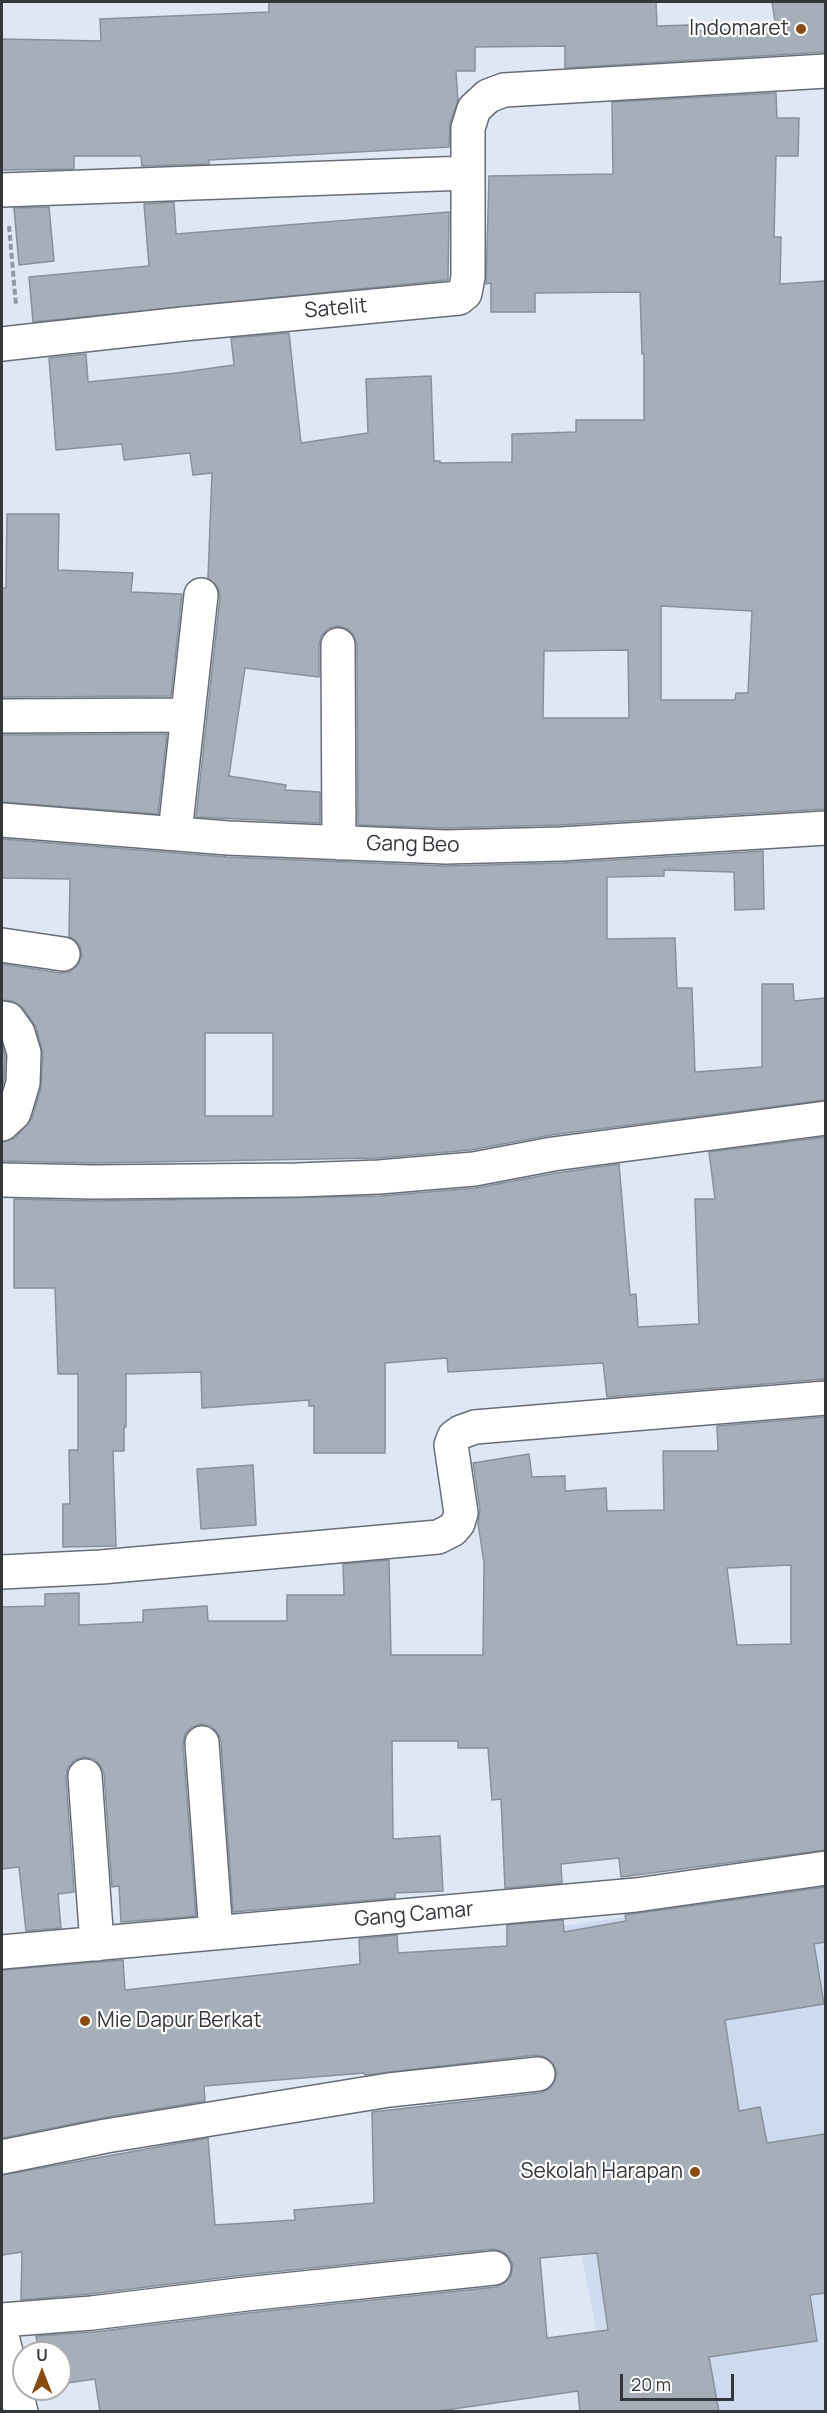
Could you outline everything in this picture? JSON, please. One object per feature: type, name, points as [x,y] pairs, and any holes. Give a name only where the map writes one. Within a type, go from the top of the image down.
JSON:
[{"type":"street","name":"Satelit","points":[[10,343],[459,298],[465,293],[468,277],[466,173],[468,128],[474,109],[488,96],[504,90],[825,71]]},
{"type":"street","points":[[4,190],[466,173]]},
{"type":"street","points":[[175,834],[201,595]]},
{"type":"street","points":[[338,645],[339,843]]},
{"type":"street","points":[[2,716],[187,715]]},
{"type":"street","name":"Gang Beo","points":[[2,820],[175,834],[457,847],[561,844],[825,828]]},
{"type":"street","points":[[2,945],[63,954]]},
{"type":"street","points":[[2,1018],[8,1019],[18,1033],[24,1053],[23,1083],[14,1113],[2,1124]]},
{"type":"street","points":[[2,1180],[105,1182],[379,1177],[474,1169],[553,1154],[825,1118]]},
{"type":"street","points":[[2,1572],[101,1567],[438,1537],[452,1530],[458,1523],[461,1513],[451,1445],[454,1437],[461,1432],[475,1427],[825,1398]]},
{"type":"street","points":[[202,1743],[216,1933]]},
{"type":"street","points":[[85,1776],[98,1944]]},
{"type":"street","name":"Gang Camar","points":[[2,1952],[636,1895],[825,1868]]},
{"type":"street","points":[[2,2157],[106,2136],[366,2094],[469,2080],[538,2074]]},
{"type":"street","points":[[2,2320],[92,2313],[494,2268]]},
{"type":"street","points":[[2,2336],[21,2412]]},
{"type":"path","points":[[4,190],[10,343]]},
{"type":"shaded area","name":"Sekolah Harapan","points":[[825,1877],[825,2411],[612,2411],[519,1932],[718,1904],[717,1895]]},
{"type":"building","points":[[269,2],[656,2],[657,26],[689,25],[689,31],[776,28],[772,2],[825,2],[825,52],[565,68],[565,46],[475,47],[475,71],[456,71],[458,101],[450,123],[449,147],[209,160],[209,164],[142,166],[141,156],[74,156],[74,169],[2,170],[2,39],[101,41],[100,19],[269,12]]},
{"type":"building","points":[[776,93],[777,118],[799,118],[798,156],[776,156],[774,237],[781,237],[780,284],[825,281],[825,809],[560,825],[446,828],[358,825],[357,645],[348,629],[337,626],[328,629],[321,636],[319,677],[245,668],[229,776],[286,785],[285,790],[320,792],[320,823],[196,817],[220,597],[218,587],[208,578],[212,473],[193,475],[190,453],[124,460],[122,444],[56,450],[49,358],[86,354],[88,382],[177,373],[234,365],[231,338],[289,333],[301,443],[368,433],[366,379],[431,376],[434,461],[440,461],[440,463],[512,462],[512,434],[576,432],[576,420],[644,420],[644,354],[642,354],[640,292],[535,293],[535,312],[491,312],[491,283],[486,284],[489,176],[613,174],[612,102]],"holes":[[[661,606],[752,611],[748,693],[736,693],[735,700],[661,700]],[[628,650],[629,718],[543,718],[544,651]]]},
{"type":"building","points":[[174,202],[176,234],[449,212],[448,280],[33,322],[29,277],[149,266],[144,204]]},
{"type":"building","points":[[49,207],[54,261],[19,265],[14,208]]},
{"type":"building","points":[[7,514],[59,514],[58,570],[133,573],[131,592],[182,594],[171,696],[2,697],[2,588],[6,588]]},
{"type":"building","points":[[167,734],[158,814],[2,802],[2,735]]},
{"type":"building","points":[[2,839],[227,857],[445,866],[562,863],[763,851],[764,909],[735,910],[734,872],[664,870],[664,876],[607,877],[607,939],[675,938],[677,988],[692,988],[695,1072],[762,1067],[762,984],[793,984],[794,1001],[825,998],[825,1100],[551,1135],[471,1150],[378,1158],[93,1163],[2,1161],[2,1142],[15,1138],[32,1118],[41,1088],[43,1054],[36,1027],[23,1008],[12,1001],[2,1000],[2,964],[61,973],[69,972],[77,966],[82,956],[80,947],[75,940],[69,937],[70,879],[2,878]],"holes":[[[205,1033],[273,1033],[273,1116],[205,1116]]]},
{"type":"building","points":[[2,1043],[5,1055],[2,1089]]},
{"type":"building","points":[[825,1137],[825,1379],[607,1397],[603,1363],[448,1372],[447,1358],[385,1363],[385,1453],[314,1453],[314,1406],[309,1406],[309,1400],[202,1408],[201,1372],[126,1374],[124,1451],[113,1451],[116,1546],[63,1547],[63,1504],[70,1504],[69,1450],[78,1450],[78,1374],[58,1374],[55,1288],[14,1288],[14,1199],[93,1201],[380,1196],[476,1188],[619,1164],[630,1295],[636,1294],[638,1327],[699,1324],[695,1199],[715,1199],[709,1152]]},
{"type":"building","points":[[825,1417],[825,1850],[621,1877],[619,1858],[561,1864],[562,1883],[505,1888],[501,1799],[492,1800],[488,1748],[458,1748],[458,1741],[392,1741],[393,1839],[440,1836],[443,1891],[395,1893],[395,1898],[233,1912],[221,1742],[218,1733],[211,1726],[200,1724],[185,1734],[183,1744],[196,1916],[121,1922],[119,1886],[112,1887],[104,1774],[94,1759],[83,1757],[75,1760],[68,1767],[66,1777],[74,1892],[58,1894],[61,1928],[26,1931],[19,1867],[2,1869],[2,1607],[45,1606],[45,1594],[79,1593],[79,1625],[143,1622],[143,1610],[207,1606],[208,1621],[287,1621],[287,1595],[344,1595],[343,1564],[389,1560],[391,1655],[483,1655],[484,1563],[478,1523],[480,1510],[473,1463],[529,1454],[532,1477],[565,1476],[565,1491],[606,1488],[607,1511],[664,1510],[663,1451],[718,1451],[717,1426]],"holes":[[[791,1565],[791,1644],[737,1645],[727,1568]]]},
{"type":"building","points":[[253,1465],[256,1525],[201,1529],[197,1469]]},
{"type":"building","points":[[825,1887],[825,1942],[814,1944],[824,2004],[725,2020],[739,2111],[760,2107],[767,2143],[825,2134],[825,2293],[810,2295],[817,2341],[709,2357],[719,2412],[580,2412],[578,2391],[432,2412],[100,2412],[95,2379],[72,2382],[72,2341],[37,2341],[36,2336],[94,2332],[496,2287],[511,2276],[513,2265],[502,2251],[492,2249],[21,2300],[22,2252],[2,2255],[2,2175],[208,2138],[215,2225],[295,2220],[294,2210],[374,2203],[372,2112],[540,2093],[549,2089],[557,2073],[553,2063],[545,2057],[536,2055],[365,2075],[364,2073],[204,2086],[205,2101],[2,2138],[2,1970],[123,1960],[125,1990],[360,1964],[359,1939],[397,1935],[398,1953],[507,1946],[507,1925],[563,1920],[564,1932],[626,1921],[625,1915]],"holes":[[[597,2253],[608,2330],[547,2338],[540,2258]]]},
{"type":"place","name":"Indomaret","points":[[801,29]]},
{"type":"place","name":"Mie Dapur Berkat","points":[[85,2021]]},
{"type":"place","name":"Sekolah Harapan","points":[[695,2172]]}]
